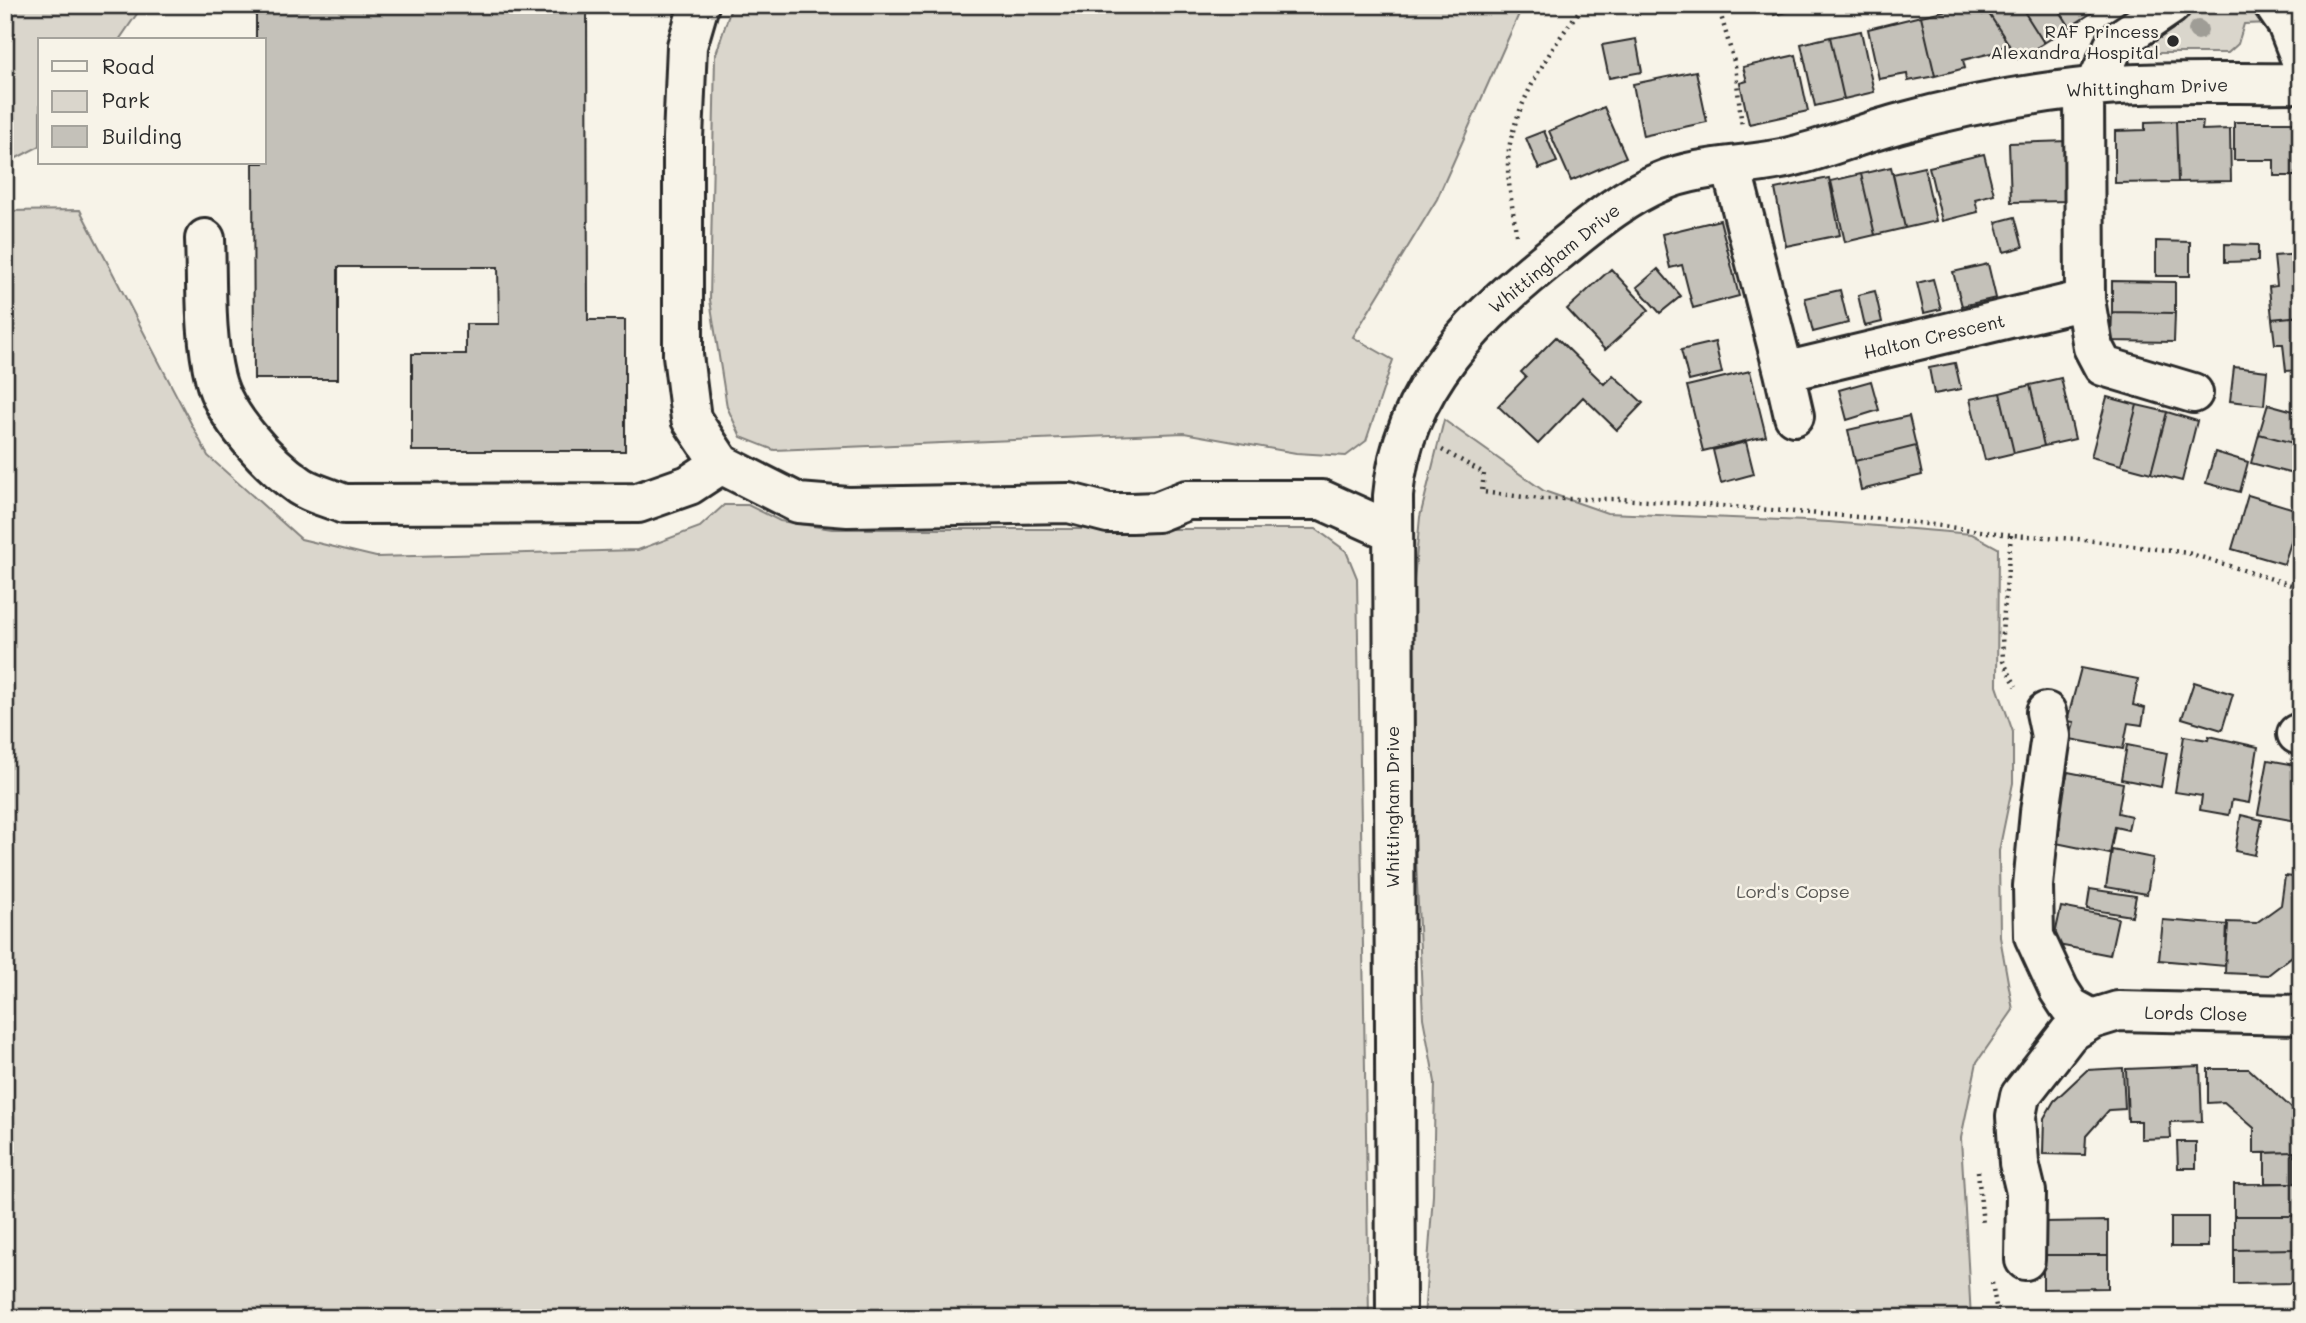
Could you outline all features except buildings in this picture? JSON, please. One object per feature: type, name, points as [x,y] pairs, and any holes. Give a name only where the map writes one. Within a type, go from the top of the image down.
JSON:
[{"type":"street","points":[[699,5],[687,46],[682,150],[683,355],[691,419],[721,464],[798,503],[848,507],[1069,503],[1108,513],[1131,513],[1157,512],[1187,500],[1322,500],[1334,503],[1391,531]]},
{"type":"street","points":[[2171,5],[2115,43],[2090,87],[2085,300],[2093,347],[2104,366],[2193,393]]},
{"type":"street","points":[[2274,5],[2287,24],[2301,60]]},
{"type":"street","name":"Whittingham Drive","points":[[1396,1318],[1391,531],[1394,474],[1417,405],[1443,363],[1486,312],[1520,281],[1645,189],[1687,173],[1797,155],[1942,113],[2090,87],[2301,83]]},
{"type":"street","points":[[1736,165],[1794,416]]},
{"type":"street","points":[[205,239],[209,337],[215,380],[234,418],[259,450],[301,487],[344,504],[638,503],[689,485],[721,464]]},
{"type":"street","name":"Halton Crescent","points":[[1784,372],[2085,300]]},
{"type":"street","points":[[2046,712],[2051,736],[2050,755],[2040,812],[2033,886],[2034,936],[2070,1007],[2092,1019]]},
{"type":"street","name":"Lords Close","points":[[2025,1260],[2026,1192],[2020,1163],[2016,1116],[2020,1096],[2037,1070],[2069,1033],[2092,1019],[2118,1011],[2301,1015]]},
{"type":"path","points":[[1520,281],[1508,162],[1513,138],[1540,71],[1558,37],[1584,5]]},
{"type":"path","points":[[1718,5],[1741,108],[1736,165]]},
{"type":"path","points":[[1721,12],[1741,5]]},
{"type":"path","points":[[1408,430],[1485,473],[1482,492],[1541,499],[1620,499],[1895,520],[2011,535],[2077,539],[2188,552],[2301,589]]},
{"type":"green space","points":[[5,5],[143,5],[120,38],[38,38],[38,147],[5,164]]},
{"type":"green space","points":[[732,5],[1523,5],[1437,199],[1353,337],[1393,360],[1366,441],[1346,456],[1296,453],[1184,433],[774,450],[741,437],[727,407],[710,300],[715,57]]},
{"type":"green space","points":[[2191,5],[2256,5],[2271,23],[2244,24],[2238,44],[2228,53],[2128,53],[2133,45]]},
{"type":"green space","points":[[80,210],[208,456],[301,539],[376,557],[638,550],[700,527],[724,505],[748,505],[780,521],[832,529],[1316,529],[1346,551],[1357,578],[1369,1318],[5,1318],[5,211]]},
{"type":"green space","name":"Lord's Copse","points":[[1444,420],[1544,491],[1607,513],[1829,522],[1972,534],[1998,548],[1997,686],[2013,732],[2013,783],[1999,851],[2000,937],[2013,1010],[1977,1062],[1961,1138],[1971,1318],[1424,1318],[1433,1195],[1435,1082],[1423,1018],[1407,655],[1420,517]]},
{"type":"place","name":"RAF Princess Alexandra Hospital","points":[[2173,41]]}]
